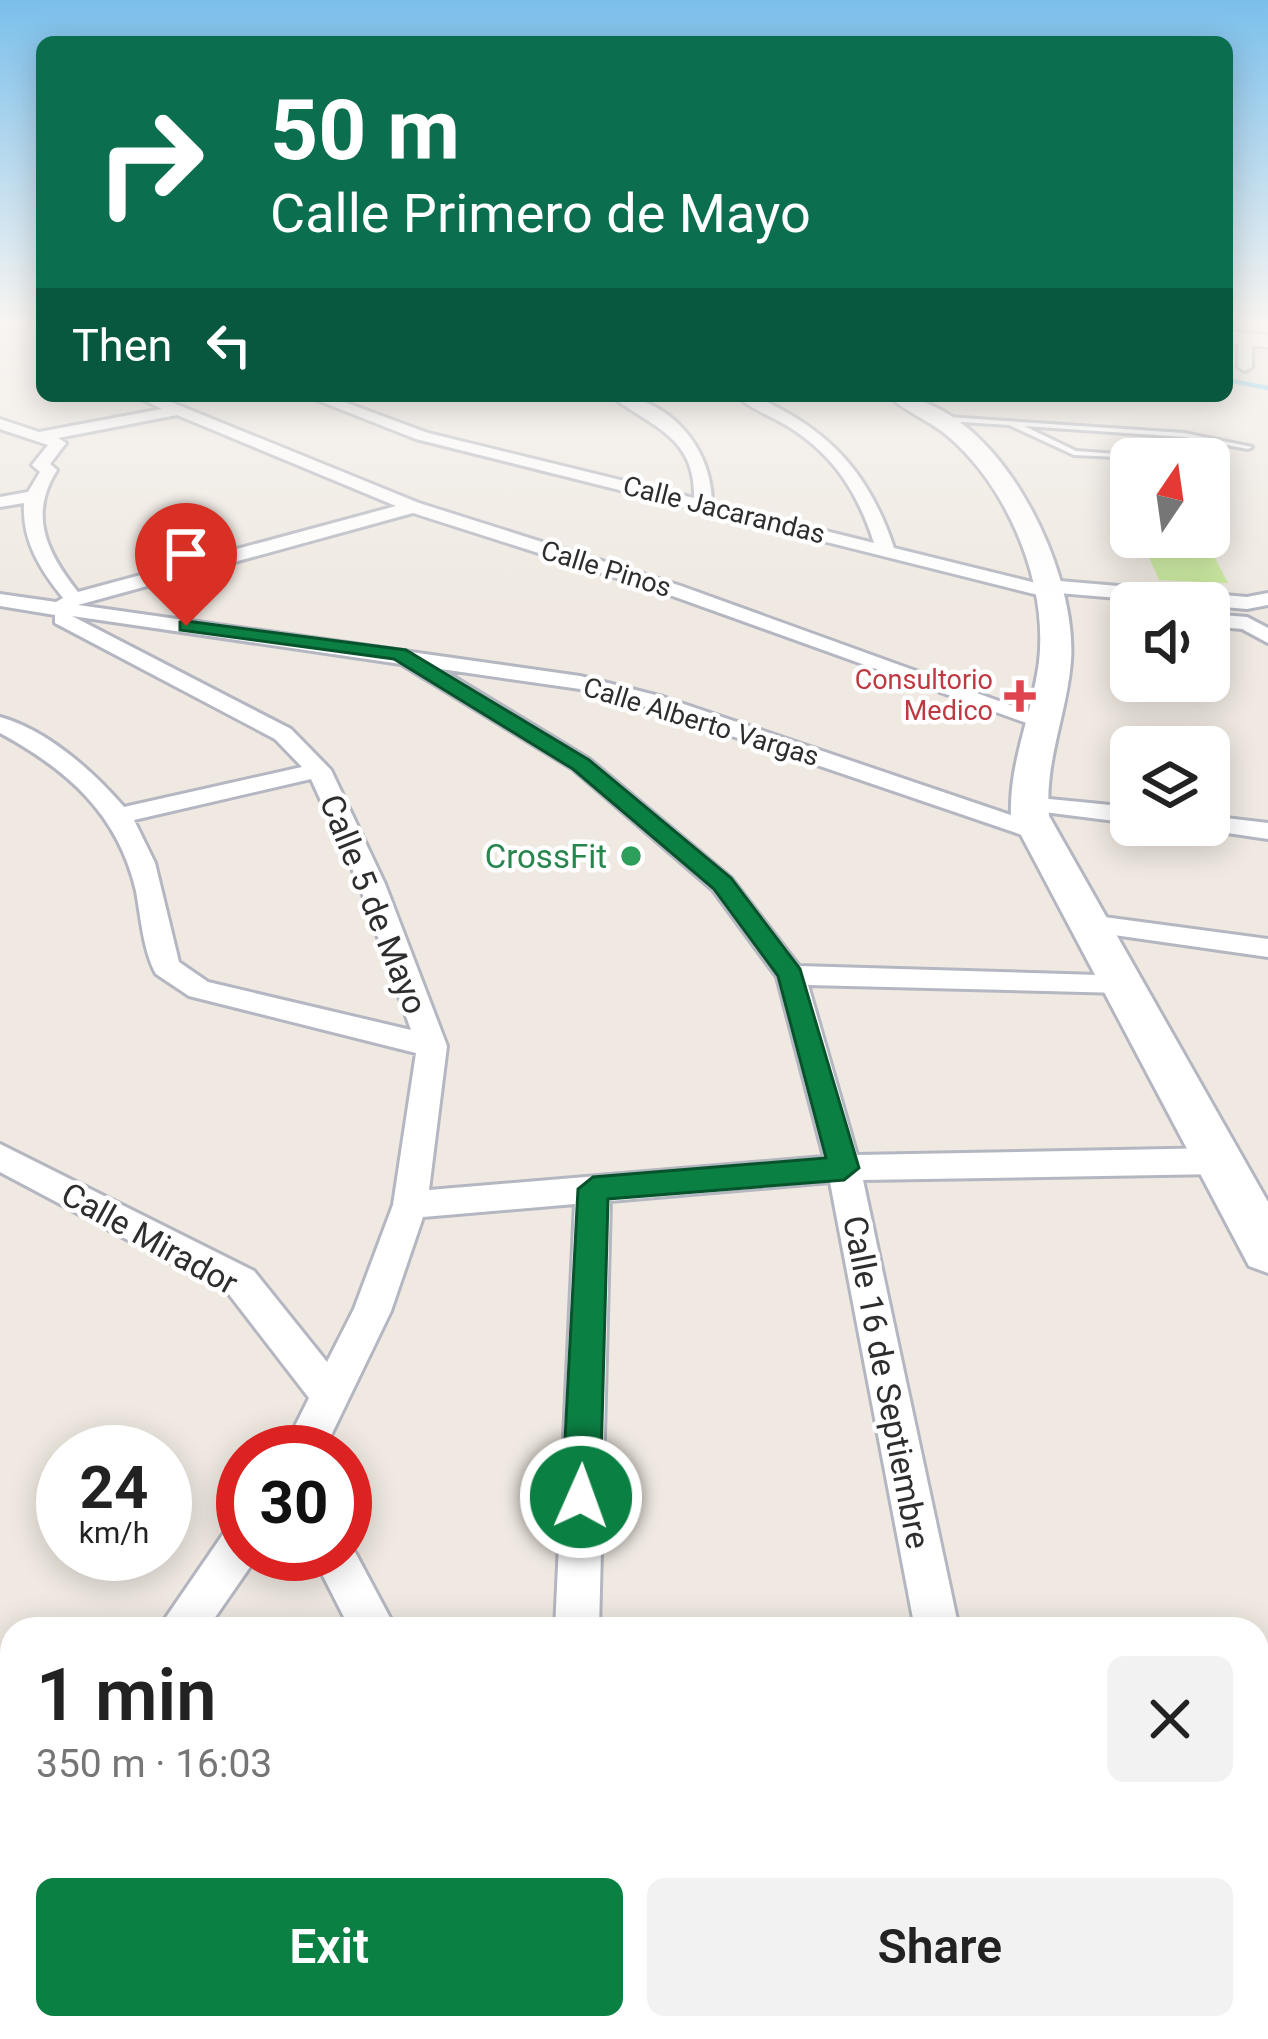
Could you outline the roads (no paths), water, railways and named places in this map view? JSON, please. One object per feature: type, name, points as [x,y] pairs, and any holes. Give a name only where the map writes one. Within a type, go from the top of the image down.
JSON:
[{"type":"main road","points":[[939,415],[987,466],[1028,529],[1050,595],[1055,661],[1033,818],[1268,1251]]},
{"type":"street","points":[[0,443],[156,415]]},
{"type":"street","name":"Calle Pinos","points":[[180,415],[413,507],[674,590],[1043,721]]},
{"type":"street","name":"Calle Jacarandas","points":[[365,415],[422,436],[1050,595]]},
{"type":"street","points":[[651,415],[694,450],[706,474],[703,505]]},
{"type":"street","points":[[783,415],[839,454],[872,504],[886,551]]},
{"type":"street","points":[[53,416],[120,422]]},
{"type":"street","points":[[0,424],[58,443],[40,465],[49,470],[34,496],[33,538],[66,604],[413,507]]},
{"type":"street","points":[[0,502],[34,496]]},
{"type":"street","points":[[1050,595],[1247,603],[1268,599]]},
{"type":"street","points":[[1050,595],[1110,609]]},
{"type":"street","name":"Calle Alberto Vargas","points":[[0,600],[66,604],[400,654],[655,702],[1033,818],[1110,816]]},
{"type":"street","name":"Calle 5 de Mayo","points":[[66,604],[58,617],[283,734],[319,770],[372,884],[432,1046],[410,1205],[372,1311],[315,1425]]},
{"type":"street","points":[[1230,622],[1247,623],[1268,637]]},
{"type":"street","name":"Calle 16 de Septiembre","points":[[400,654],[581,764],[722,884],[791,975],[844,1168],[932,1608]]},
{"type":"street","points":[[0,724],[78,777],[117,815],[136,845],[166,967],[200,989],[432,1046]]},
{"type":"street","points":[[117,815],[319,770]]},
{"type":"street","points":[[1230,826],[1268,831]]},
{"type":"street","points":[[1088,924],[1268,948]]},
{"type":"street","points":[[791,975],[1121,983]]},
{"type":"street","name":"Calle Mirador","points":[[0,1157],[241,1282],[329,1394]]},
{"type":"street","points":[[410,1205],[844,1168],[1219,1161]]},
{"type":"street","points":[[577,1617],[593,1189]]},
{"type":"street","points":[[189,1617],[216,1579]]},
{"type":"street","points":[[347,1581],[367,1617]]},
{"type":"lane","points":[[947,419],[1184,435],[1248,447]]},
{"type":"lane","points":[[1011,423],[1068,452],[1110,455]]},
{"type":"place","name":"Consultorio Medico","points":[[1020,696]]},
{"type":"place","name":"CrossFit","points":[[631,856]]}]
